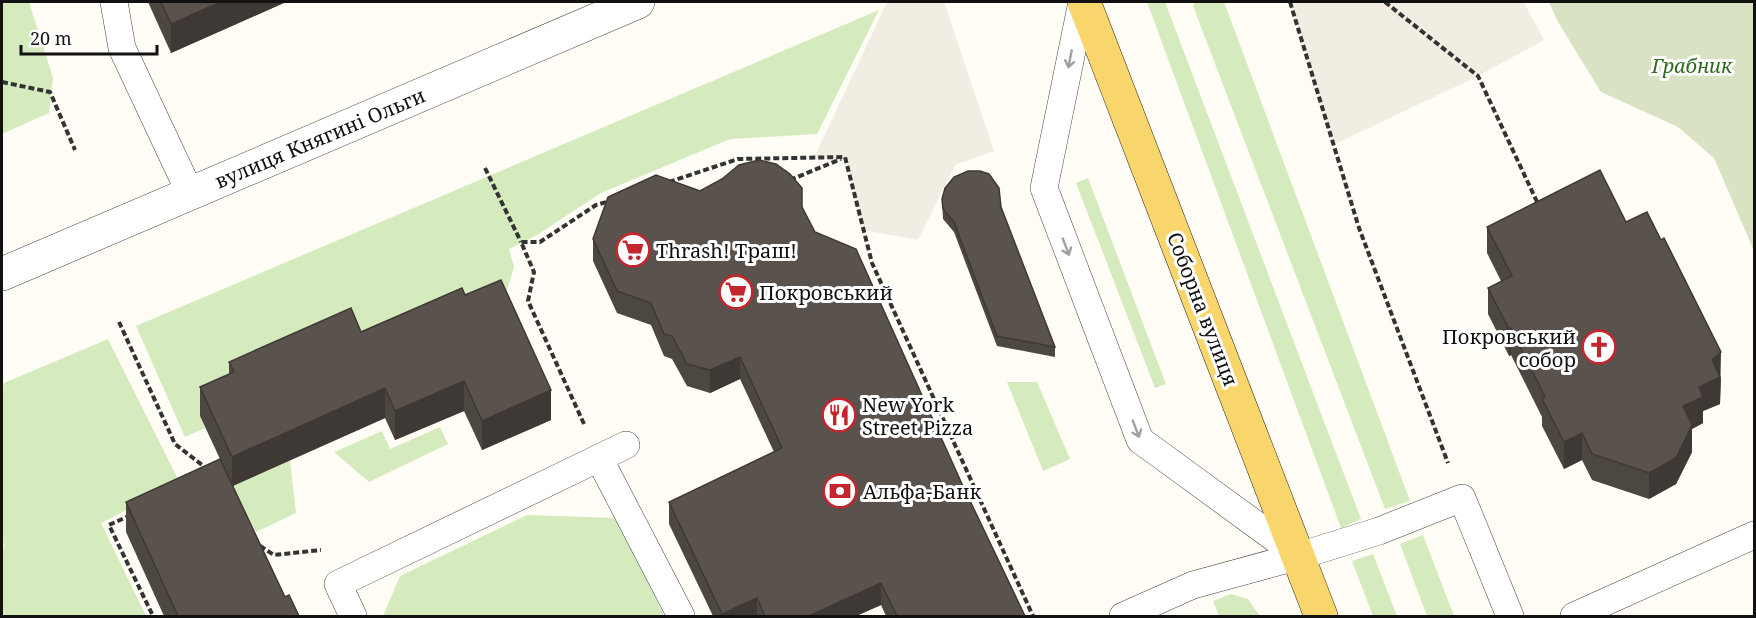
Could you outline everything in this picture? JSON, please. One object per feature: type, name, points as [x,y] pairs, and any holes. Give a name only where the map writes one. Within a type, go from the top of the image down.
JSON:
[{"type":"main road","name":"Соборна вулиця","points":[[1083,2],[1322,616]]},
{"type":"street","name":"вулиця Княгині Ольги","points":[[2,274],[638,2]]},
{"type":"lane","points":[[114,2],[122,48],[190,193]]},
{"type":"lane","points":[[1083,2],[1044,188],[1140,440],[1299,556]]},
{"type":"lane","points":[[353,616],[338,584],[626,445]]},
{"type":"lane","points":[[599,458],[681,616]]},
{"type":"lane","points":[[1123,616],[1194,585],[1379,531],[1462,498],[1510,616]]},
{"type":"lane","points":[[1574,616],[1755,535]]},
{"type":"path","points":[[1290,2],[1359,228],[1462,498]]},
{"type":"path","points":[[1385,2],[1478,76],[1542,213]]},
{"type":"path","points":[[2,82],[50,92],[75,150]]},
{"type":"path","points":[[786,182],[845,158]]},
{"type":"path","points":[[662,184],[738,159],[845,158]]},
{"type":"path","points":[[845,158],[872,262],[1033,616]]},
{"type":"path","points":[[486,168],[534,272],[528,300],[599,458]]},
{"type":"path","points":[[521,242],[540,242],[596,205],[618,198]]},
{"type":"path","points":[[119,322],[175,444],[208,470]]},
{"type":"path","points":[[141,511],[108,525],[153,616]]},
{"type":"path","points":[[254,542],[274,555],[321,549],[338,584]]},
{"type":"green space","points":[[2,2],[29,2],[53,78],[49,113],[2,134]]},
{"type":"green space","points":[[1147,2],[1165,2],[1361,519],[1341,528]]},
{"type":"green space","points":[[1195,2],[1224,2],[1410,501],[1385,509],[1193,6]]},
{"type":"green space","name":"Грабник","points":[[1549,2],[1754,2],[1754,251],[1714,158],[1678,127],[1601,92],[1558,22]]},
{"type":"green space","points":[[879,10],[817,134],[730,139],[601,193],[537,235],[509,249],[514,267],[501,310],[200,416],[205,428],[185,437],[136,326]]},
{"type":"green space","points":[[1088,178],[1166,384],[1155,388],[1076,183]]},
{"type":"green space","points":[[108,339],[180,483],[101,523],[146,616],[2,616],[2,550],[4,547],[2,539],[2,389],[4,383]]},
{"type":"green space","points":[[1007,382],[1037,382],[1070,459],[1043,471]]},
{"type":"green space","points":[[440,427],[448,444],[369,482],[334,452],[382,431],[390,449]]},
{"type":"green space","points":[[290,460],[296,513],[256,532],[232,486]]},
{"type":"green space","points":[[527,515],[618,518],[664,616],[383,616],[400,576]]},
{"type":"green space","points":[[1423,535],[1454,616],[1427,616],[1400,544]]},
{"type":"green space","points":[[1373,554],[1397,616],[1373,616],[1352,561]]},
{"type":"green space","points":[[1231,594],[1248,599],[1260,616],[1219,616],[1213,601]]},
{"type":"shaded area","points":[[887,2],[944,2],[994,151],[955,165],[918,240],[863,230],[845,158],[814,158]]},
{"type":"shaded area","points":[[1290,2],[1524,2],[1544,40],[1478,76],[1333,145]]},
{"type":"building","points":[[161,2],[221,2],[171,24]]},
{"type":"building","points":[[759,160],[776,164],[790,174],[802,188],[802,207],[815,232],[856,249],[962,484],[1025,616],[897,616],[881,583],[809,616],[765,616],[757,598],[722,614],[669,502],[782,448],[740,357],[710,370],[687,364],[672,336],[664,334],[651,303],[617,291],[593,239],[608,197],[656,175],[700,191],[722,179],[739,165]]},
{"type":"building","name":"Покровський собор","points":[[1600,170],[1626,222],[1647,212],[1661,240],[1664,238],[1721,352],[1712,360],[1720,377],[1699,387],[1703,397],[1683,406],[1692,425],[1676,458],[1649,473],[1592,454],[1582,433],[1564,442],[1542,399],[1545,397],[1511,328],[1509,329],[1488,288],[1512,276],[1487,227]]},
{"type":"building","points":[[968,171],[989,174],[999,188],[1001,207],[1055,347],[997,336],[954,222],[943,209],[942,199],[945,188],[954,177]]},
{"type":"building","points":[[501,280],[551,390],[482,421],[464,381],[395,411],[385,388],[232,457],[200,387],[234,372],[229,362],[351,308],[361,332],[462,288],[465,295]]},
{"type":"building","points":[[220,459],[285,597],[289,595],[299,616],[178,616],[126,502]]},
{"type":"place","name":"Thrash! Траш!","points":[[633,250]]},
{"type":"place","name":"Покровський","points":[[736,292]]},
{"type":"place","name":"Покровський собор","points":[[1599,347]]},
{"type":"place","name":"New York Street Pizza","points":[[839,415]]},
{"type":"place","name":"Альфа-Банк","points":[[840,491]]}]
